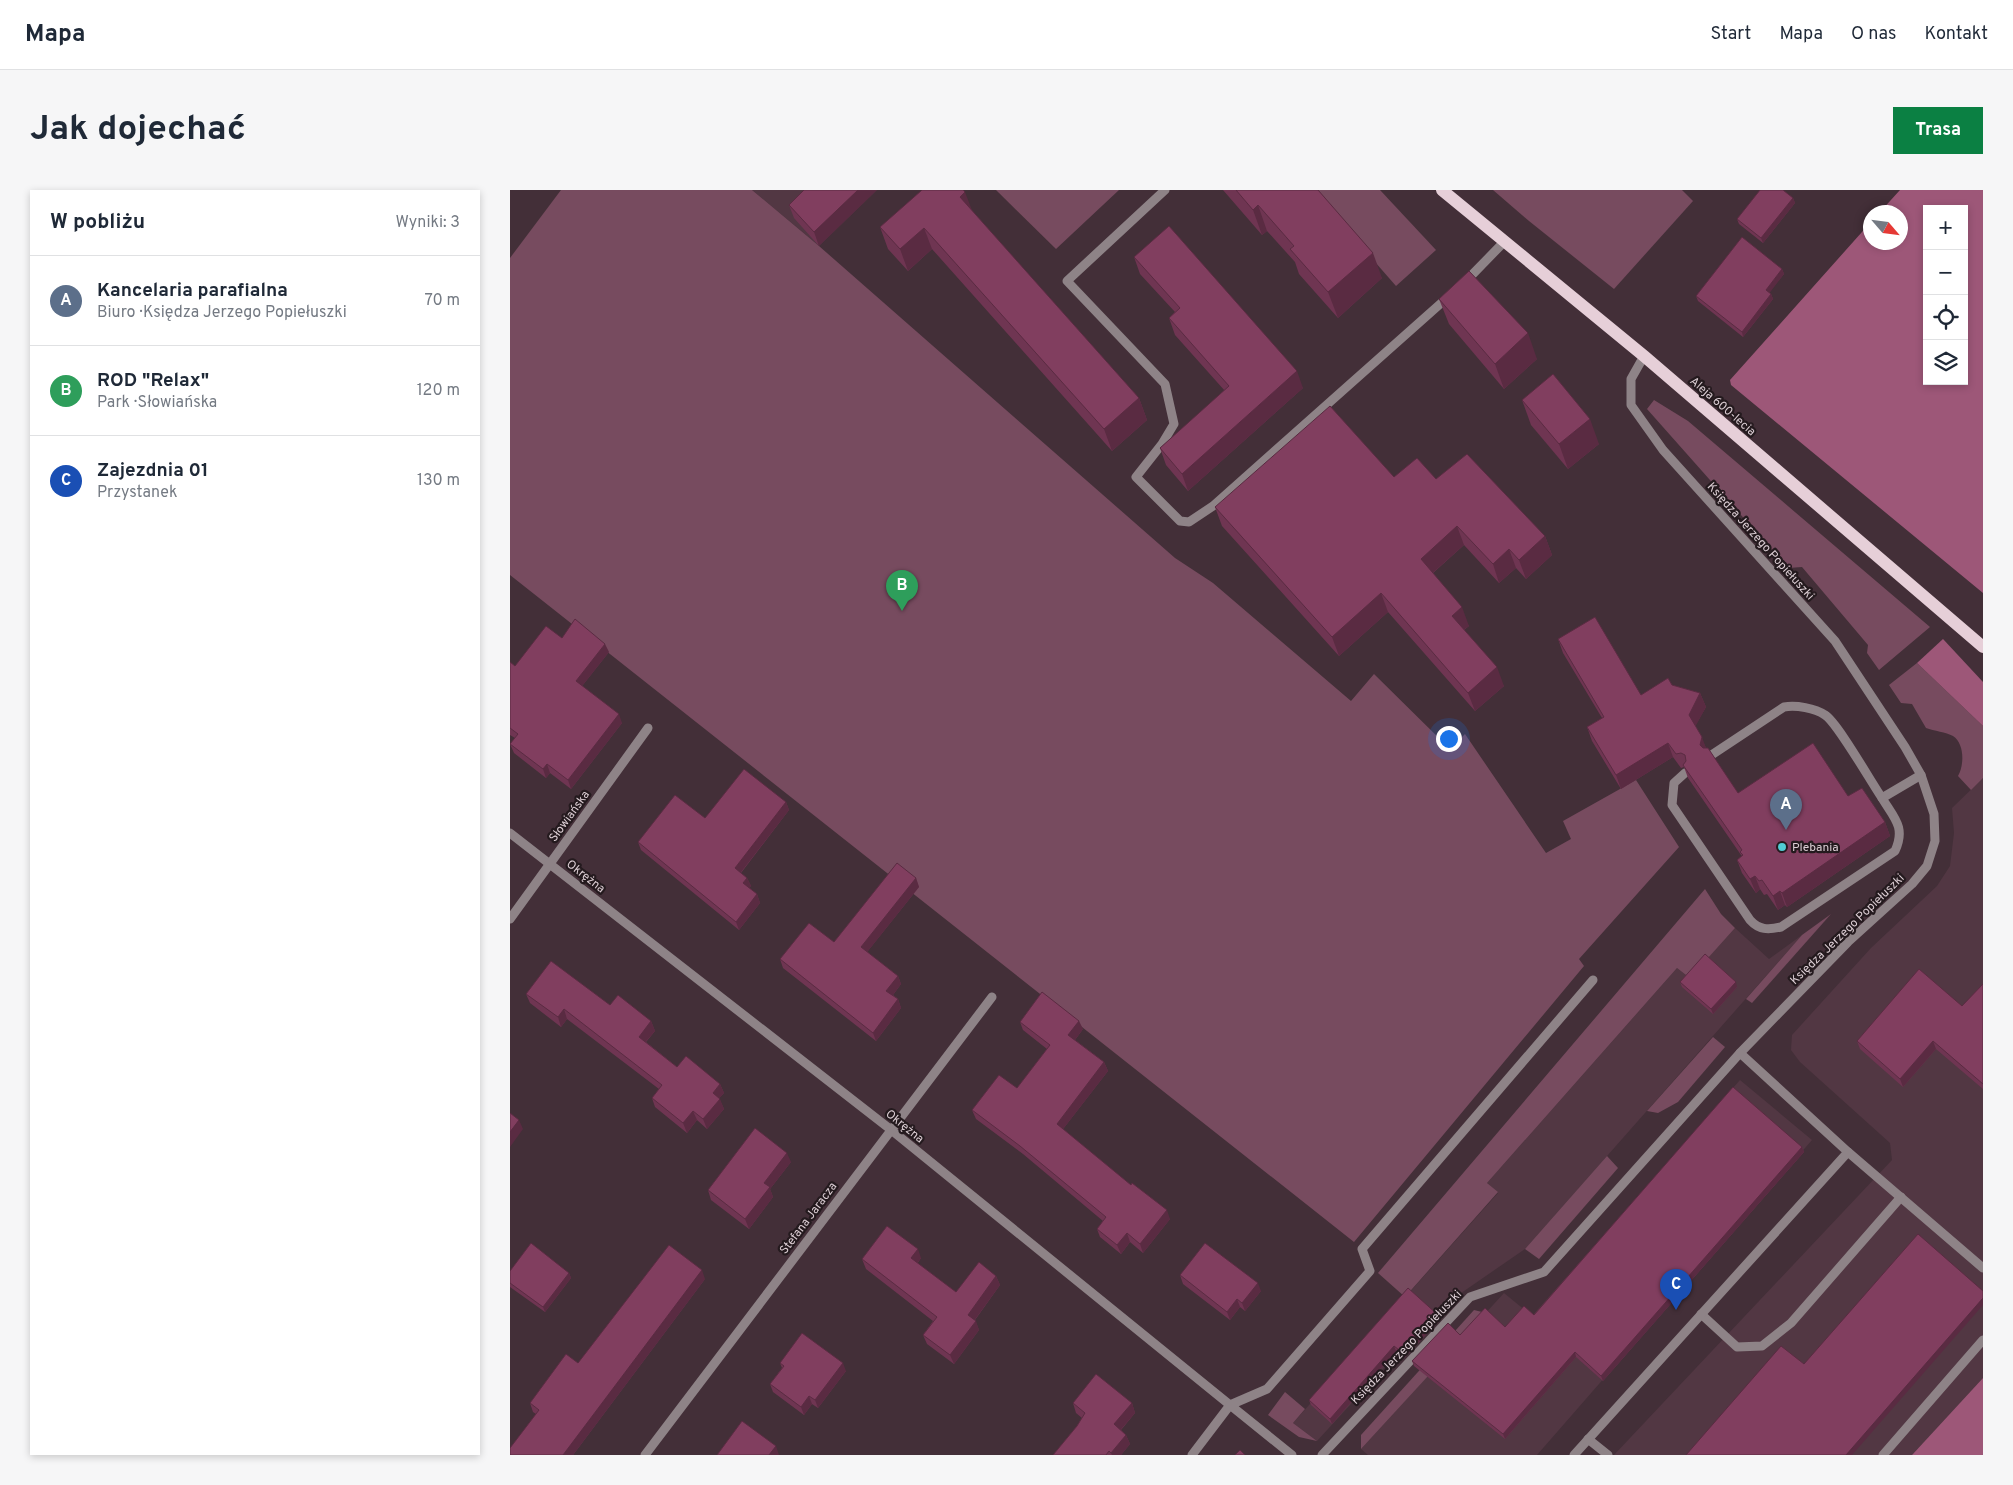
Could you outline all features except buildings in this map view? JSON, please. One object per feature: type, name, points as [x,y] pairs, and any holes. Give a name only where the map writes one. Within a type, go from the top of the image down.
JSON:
[{"type":"main road","name":"Aleja 600-lecia","points":[[1442,190],[1644,356],[1983,646]]},
{"type":"street","points":[[1165,190],[1067,281],[1165,384],[1174,424],[1162,444],[1136,477],[1180,521],[1188,522],[1213,506],[1479,270],[1504,242]]},
{"type":"street","name":"Księdza Jerzego Popiełuszki","points":[[1322,1455],[1470,1297],[1544,1272],[1740,1053],[1848,942],[1912,884],[1927,866],[1935,841],[1934,814],[1921,775],[1906,747],[1835,641],[1663,450],[1631,406],[1630,379],[1644,356]]},
{"type":"street","points":[[1685,773],[1674,783],[1672,805],[1750,920],[1755,925],[1768,930],[1781,927],[1896,851],[1901,839],[1900,828],[1832,722],[1819,712],[1792,706],[1784,707],[1710,756]]},
{"type":"street","name":"Słowiańska","points":[[510,918],[648,728]]},
{"type":"street","points":[[1882,798],[1921,775]]},
{"type":"street","name":"Okrężna","points":[[510,833],[890,1130],[1230,1404]]},
{"type":"street","points":[[1192,1455],[1230,1404],[1267,1389],[1370,1271],[1362,1249],[1593,980]]},
{"type":"street","name":"Stefana Jaracza","points":[[645,1455],[992,996]]},
{"type":"street","points":[[1740,1053],[1848,1152],[1983,1268]]},
{"type":"street","points":[[1574,1455],[1848,1152]]},
{"type":"street","points":[[1701,1314],[1738,1347],[1762,1346],[1791,1323],[1901,1197]]},
{"type":"street","points":[[1883,1455],[1983,1340]]},
{"type":"street","points":[[1230,1404],[1292,1455]]},
{"type":"street","points":[[1588,1439],[1608,1455]]},
{"type":"shaded area","points":[[561,190],[752,190],[819,246],[1175,558],[1213,583],[1351,701],[1374,674],[1450,749],[1465,734],[1546,853],[1571,839],[1563,821],[1636,780],[1679,847],[1579,959],[1584,966],[1354,1242],[510,575],[510,258]]},
{"type":"shaded area","points":[[752,190],[877,190],[819,246]]},
{"type":"shaded area","points":[[996,190],[1119,190],[1056,249]]},
{"type":"shaded area","points":[[1312,190],[1380,190],[1436,250],[1396,286]]},
{"type":"shaded area","points":[[1493,190],[1682,190],[1693,201],[1614,289]]},
{"type":"shaded area","points":[[1900,190],[1983,190],[1983,593],[1731,385],[1730,380],[1863,231],[1863,250],[1908,250],[1908,205],[1886,205]]},
{"type":"shaded area","points":[[1654,400],[1688,421],[1930,627],[1879,670],[1867,653],[1868,645],[1802,567],[1788,568],[1647,409]]},
{"type":"shaded area","points":[[1943,639],[1983,682],[1983,726],[1917,663]]},
{"type":"shaded area","points":[[1917,663],[1983,726],[1983,778],[1971,790],[1958,776],[1962,755],[1960,744],[1957,740],[1953,736],[1926,728],[1912,704],[1901,703],[1889,685]]},
{"type":"shaded area","points":[[1983,778],[1983,1378],[1912,1455],[1614,1455],[1892,1160],[1890,1143],[1800,1062],[1791,1050],[1792,1035],[1871,948],[1937,886],[1950,866],[1954,833],[1952,808]]},
{"type":"shaded area","points":[[1705,889],[1721,914],[1735,928],[1690,978],[1677,968],[1487,1183],[1498,1192],[1405,1297],[1378,1273]]},
{"type":"shaded area","points":[[1831,914],[1752,1003],[1746,999],[1802,935]]},
{"type":"shaded area","points":[[1735,928],[1769,959],[1802,935],[1525,1249],[1438,1309],[1317,1441],[1293,1423],[1498,1193],[1487,1183],[1677,968],[1690,977]]},
{"type":"shaded area","points":[[1713,1037],[1725,1047],[1678,1102],[1658,1113],[1647,1111]]},
{"type":"shaded area","points":[[1740,1080],[1812,1140],[1537,1455],[1368,1455],[1361,1449],[1504,1293],[1532,1316]]},
{"type":"shaded area","points":[[1607,1156],[1618,1168],[1539,1259],[1525,1249]]},
{"type":"shaded area","points":[[1474,1310],[1486,1313],[1361,1449],[1361,1435]]},
{"type":"shaded area","points":[[1983,1378],[1983,1455],[1912,1455]]},
{"type":"shaded area","points":[[1285,1392],[1305,1409],[1293,1423],[1317,1441],[1299,1437],[1268,1415]]},
{"type":"place","name":"ROD \"Relax\"","points":[[902,611]]},
{"type":"place","name":"Kancelaria parafialna","points":[[1786,830]]},
{"type":"place","name":"Plebania","points":[[1782,847]]},
{"type":"place","name":"Zajezdnia 01","points":[[1676,1310]]}]
